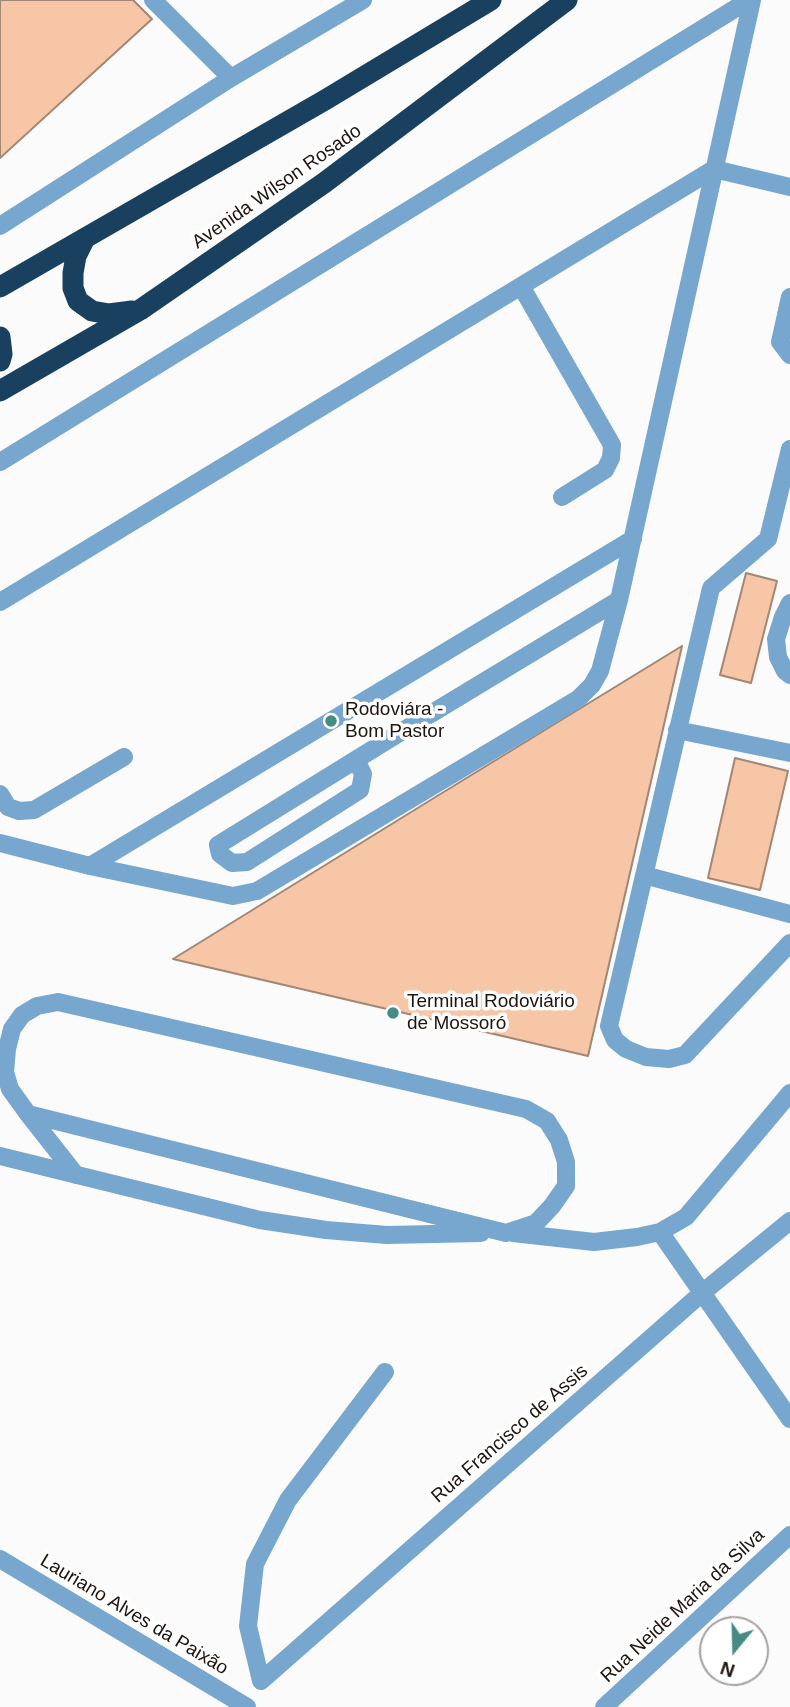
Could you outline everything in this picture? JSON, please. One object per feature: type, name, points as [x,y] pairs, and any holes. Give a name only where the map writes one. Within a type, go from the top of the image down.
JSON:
[{"type":"highway","points":[[0,287],[325,100],[491,0]]},
{"type":"highway","name":"Avenida Wilson Rosado","points":[[0,391],[140,310],[324,183],[567,0]]},
{"type":"highway","points":[[85,238],[76,256],[73,273],[73,288],[78,300],[92,311],[109,314],[140,310]]},
{"type":"highway","points":[[0,337],[0,361]]},
{"type":"street","points":[[153,0],[231,78]]},
{"type":"street","points":[[0,226],[231,78],[363,0]]},
{"type":"street","points":[[0,843],[90,866],[233,896],[257,891],[578,699],[592,685],[600,671],[619,600],[751,0]]},
{"type":"street","points":[[0,462],[751,0]]},
{"type":"street","points":[[0,602],[714,169],[790,187]]},
{"type":"street","points":[[522,286],[611,445],[611,458],[604,470],[562,497]]},
{"type":"street","points":[[790,297],[780,342],[790,355]]},
{"type":"street","points":[[790,449],[768,539],[711,588],[609,1026],[615,1040],[625,1049],[646,1057],[669,1059],[685,1055],[790,943]]},
{"type":"street","points":[[90,866],[633,539]]},
{"type":"street","points":[[356,760],[363,774],[360,790],[247,862],[232,863],[220,854],[218,845],[356,760],[619,600]]},
{"type":"street","points":[[790,603],[782,617],[776,639],[778,657],[790,675]]},
{"type":"street","points":[[677,730],[790,753]]},
{"type":"street","points":[[0,794],[8,807],[19,811],[34,810],[124,757]]},
{"type":"street","points":[[644,875],[790,914]]},
{"type":"street","points":[[28,1114],[506,1233],[536,1223],[552,1206],[566,1186],[566,1162],[559,1140],[547,1121],[526,1109],[58,1002],[37,1006],[22,1015],[12,1029],[5,1072],[10,1089],[28,1114],[76,1175]]},
{"type":"street","points":[[0,1156],[260,1220],[326,1230],[387,1235],[506,1233],[594,1242],[660,1232],[686,1217],[790,1093]]},
{"type":"street","name":"Rua Francisco de Assis","points":[[385,1372],[288,1500],[255,1564],[248,1626],[261,1681],[702,1293],[790,1221]]},
{"type":"street","points":[[660,1232],[790,1419]]},
{"type":"street","name":"Rua Neide Maria da Silva","points":[[604,1707],[790,1535]]},
{"type":"street","name":"Lauriano Alves da Paixão","points":[[0,1559],[247,1707]]},
{"type":"building","points":[[0,0],[133,0],[152,19],[0,158]]},
{"type":"building","points":[[746,573],[777,581],[751,683],[720,675]]},
{"type":"building","points":[[682,646],[588,1056],[173,959],[429,801]]},
{"type":"building","points":[[735,758],[788,771],[760,890],[708,878]]},
{"type":"place","name":"Rodoviára - Bom Pastor","points":[[331,721]]},
{"type":"place","name":"Terminal Rodoviário de Mossoró","points":[[393,1013]]}]
